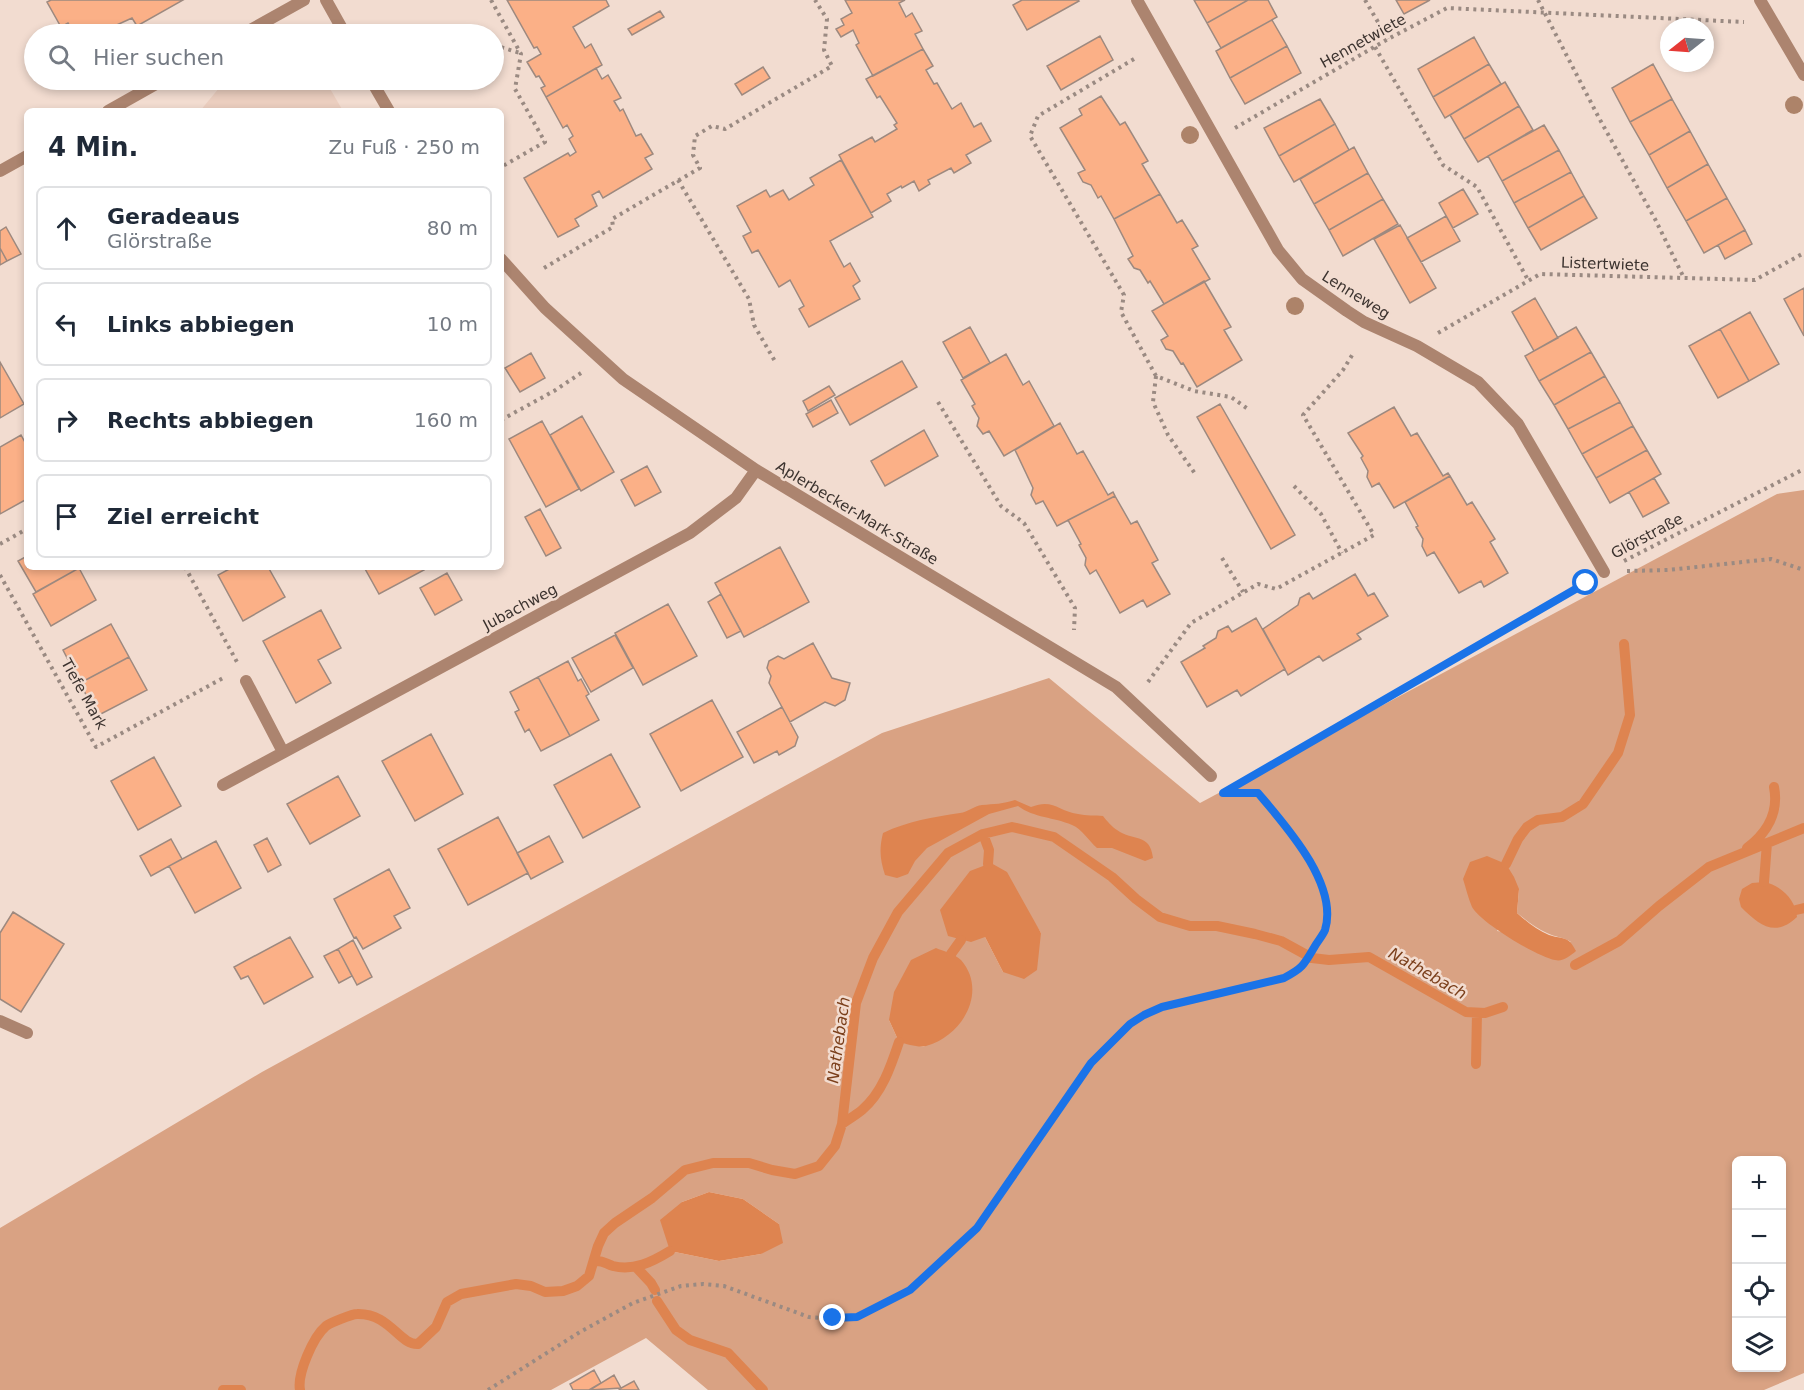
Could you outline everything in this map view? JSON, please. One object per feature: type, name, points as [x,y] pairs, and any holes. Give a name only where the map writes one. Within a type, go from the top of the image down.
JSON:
[{"type":"street","points":[[261,24],[304,0]]},
{"type":"street","points":[[326,0],[339,24]]},
{"type":"street","name":"Lenneweg","points":[[1137,0],[1278,250],[1302,279],[1364,322],[1417,346],[1478,382],[1518,424],[1604,572]]},
{"type":"street","points":[[1760,0],[1804,75]]},
{"type":"street","points":[[113,108],[145,90]]},
{"type":"street","points":[[377,90],[387,108]]},
{"type":"street","points":[[0,171],[24,158]]},
{"type":"street","name":"Aplerbecker-Mark-Straße","points":[[504,262],[545,308],[623,379],[756,470],[1116,687],[1211,776]]},
{"type":"street","name":"Jubachweg","points":[[222,785],[690,533],[736,498],[756,470]]},
{"type":"street","points":[[246,681],[284,752]]},
{"type":"street","points":[[0,1021],[27,1033]]},
{"type":"path","points":[[491,0],[521,54],[515,89],[545,142],[504,165]]},
{"type":"path","points":[[544,268],[613,227],[612,219],[700,168],[693,155],[695,136],[712,126],[725,129],[832,66],[824,50],[827,19],[815,0]]},
{"type":"path","points":[[1365,0],[1388,39]]},
{"type":"path","points":[[1538,0],[1655,219],[1683,278]]},
{"type":"path","name":"Hennetwiete","points":[[1216,139],[1388,39],[1447,8],[1665,18]]},
{"type":"path","points":[[1375,47],[1443,165],[1477,187],[1528,280]]},
{"type":"path","points":[[504,48],[521,54]]},
{"type":"path","points":[[1134,59],[1038,116],[1030,136],[1124,294],[1121,312],[1156,376],[1153,402],[1168,435],[1197,475]]},
{"type":"path","points":[[678,180],[749,299],[754,326],[776,363]]},
{"type":"path","name":"Listertwiete","points":[[1417,346],[1540,274],[1755,280],[1804,253]]},
{"type":"path","points":[[1148,682],[1191,623],[1258,584],[1276,589],[1374,535],[1304,415],[1343,370],[1353,352]]},
{"type":"path","points":[[504,418],[603,361]]},
{"type":"path","points":[[1156,376],[1194,391],[1231,397],[1248,409]]},
{"type":"path","points":[[938,402],[1001,507],[1023,524],[1075,608],[1074,630]]},
{"type":"path","name":"Glörstraße","points":[[488,1390],[580,1332],[633,1303],[681,1286],[703,1284],[724,1286],[810,1317],[833,1318],[857,1317],[910,1290],[977,1228],[1091,1063],[1130,1024],[1162,1007],[1284,978],[1302,968],[1324,930],[1326,906],[1317,872],[1288,828],[1258,793],[1223,793],[1604,572],[1804,469]]},
{"type":"path","points":[[1294,486],[1321,514],[1342,553]]},
{"type":"path","points":[[0,543],[24,531]]},
{"type":"path","points":[[1222,558],[1243,592]]},
{"type":"path","points":[[1604,572],[1668,570],[1771,559],[1804,570]]},
{"type":"path","points":[[187,570],[246,681]]},
{"type":"path","name":"Tiefe Mark","points":[[0,575],[96,747],[240,669]]},
{"type":"shaded area","points":[[217,90],[331,90],[341,108],[202,108]]},
{"type":"shaded area","points":[[1804,490],[1804,1373],[1764,1390],[708,1390],[646,1338],[551,1390],[0,1390],[0,1228],[262,1072],[882,733],[1049,678],[1200,803],[1777,494]],"holes":[[[1519,889],[1517,913],[1543,931],[1571,942],[1497,931]],[[1026,910],[1041,933],[1003,972],[985,937]],[[889,1020],[925,1047],[899,1042]],[[709,1192],[743,1199],[779,1224],[761,1254],[719,1261],[670,1251],[682,1202]]]},
{"type":"shaded area","points":[[1015,800],[1031,807],[1050,804],[1078,814],[1103,816],[1111,826],[1123,834],[1145,841],[1153,858],[1145,861],[1112,848],[1097,848],[1076,827],[1031,813],[1018,806],[989,814],[927,848],[915,861],[908,874],[897,878],[885,875],[881,854],[883,833],[921,820]]},
{"type":"shaded area","points":[[1487,856],[1506,864],[1514,877],[1519,889],[1517,913],[1540,931],[1568,940],[1576,951],[1561,960],[1546,957],[1510,938],[1477,914],[1472,907],[1463,879],[1470,862]]},
{"type":"shaded area","points":[[991,863],[1007,872],[1041,933],[1037,970],[1024,979],[1003,972],[985,937],[971,942],[948,936],[940,910],[970,871]]},
{"type":"shaded area","points":[[1764,882],[1782,890],[1794,905],[1797,917],[1782,927],[1774,928],[1761,924],[1741,907],[1739,899],[1742,889],[1752,883]]},
{"type":"shaded area","points":[[936,948],[961,960],[969,972],[972,998],[967,1011],[951,1033],[939,1041],[926,1046],[913,1046],[899,1042],[889,1020],[894,992],[911,960]]},
{"type":"shaded area","points":[[709,1192],[743,1199],[779,1224],[783,1243],[761,1254],[719,1261],[670,1251],[660,1220],[682,1202]]},
{"type":"building","points":[[51,0],[183,0],[141,24],[136,24],[132,18],[119,24],[59,24],[47,2]]},
{"type":"building","points":[[507,0],[606,0],[609,6],[573,27],[585,48],[591,44],[602,65],[546,97],[541,88],[545,86],[527,62],[541,54],[537,47],[534,48]]},
{"type":"building","points":[[845,0],[905,0],[899,3],[906,17],[912,13],[922,31],[915,34],[923,49],[873,76],[856,45],[859,43],[853,30],[841,37],[836,29],[844,25],[841,19],[852,13]]},
{"type":"building","points":[[1022,0],[1079,1],[1027,30],[1013,5]]},
{"type":"building","points":[[1194,0],[1248,0],[1207,23]]},
{"type":"building","points":[[1248,0],[1268,0],[1277,17],[1221,48],[1207,23]]},
{"type":"building","points":[[1396,0],[1430,0],[1404,14]]},
{"type":"building","points":[[660,11],[664,17],[632,35],[628,29]]},
{"type":"building","points":[[1272,20],[1287,46],[1230,78],[1216,51]]},
{"type":"building","points":[[1100,36],[1113,60],[1061,90],[1047,66]]},
{"type":"building","points":[[1474,37],[1489,64],[1433,97],[1418,69]]},
{"type":"building","points":[[1287,46],[1301,73],[1245,104],[1230,78]]},
{"type":"building","points":[[923,49],[933,66],[926,70],[934,84],[937,83],[952,109],[961,103],[974,127],[981,123],[991,141],[966,155],[971,163],[954,173],[951,168],[928,180],[930,184],[919,191],[914,181],[902,188],[901,186],[887,194],[891,201],[871,213],[839,155],[872,137],[875,142],[897,129],[894,125],[897,123],[880,96],[877,98],[866,79]]},
{"type":"building","points":[[1489,64],[1501,84],[1445,118],[1433,97]]},
{"type":"building","points":[[1653,64],[1672,99],[1630,122],[1612,88]]},
{"type":"building","points":[[763,67],[770,78],[742,95],[735,84]]},
{"type":"building","points":[[596,68],[602,79],[608,75],[621,98],[614,101],[620,111],[623,109],[636,136],[641,134],[653,154],[645,158],[652,169],[603,198],[599,191],[592,195],[597,206],[575,219],[579,226],[558,237],[524,178],[568,153],[570,156],[576,152],[569,139],[573,136],[567,125],[563,128],[546,97]]},
{"type":"building","points":[[1505,82],[1519,106],[1464,139],[1450,115]]},
{"type":"building","points":[[1101,96],[1120,125],[1125,122],[1148,161],[1142,164],[1160,194],[1114,219],[1101,196],[1098,198],[1091,185],[1083,182],[1078,173],[1085,170],[1060,128],[1082,115],[1079,109]]},
{"type":"building","points":[[1320,99],[1335,124],[1279,156],[1264,128]]},
{"type":"building","points":[[1672,99],[1690,131],[1649,155],[1630,122]]},
{"type":"building","points":[[1519,106],[1533,130],[1478,162],[1464,139]]},
{"type":"building","points":[[1335,124],[1349,150],[1294,182],[1279,156]]},
{"type":"building","points":[[1544,125],[1559,150],[1502,181],[1488,156]]},
{"type":"building","points":[[1690,131],[1708,164],[1667,188],[1649,155]]},
{"type":"building","points":[[1354,147],[1368,173],[1314,204],[1300,179]]},
{"type":"building","points":[[1559,150],[1571,172],[1514,203],[1502,181]]},
{"type":"building","points":[[841,160],[873,217],[830,241],[844,267],[850,263],[860,281],[853,286],[860,299],[809,327],[799,309],[804,306],[790,280],[779,287],[758,250],[752,253],[743,236],[751,232],[737,206],[766,190],[770,197],[783,190],[789,200],[814,185],[810,178]]},
{"type":"building","points":[[1708,164],[1727,198],[1686,221],[1667,188]]},
{"type":"building","points":[[1571,172],[1584,196],[1528,228],[1514,203]]},
{"type":"building","points":[[1368,173],[1383,199],[1329,230],[1314,204]]},
{"type":"building","points":[[1463,189],[1478,214],[1453,228],[1439,203]]},
{"type":"building","points":[[1160,194],[1177,223],[1182,220],[1198,246],[1192,249],[1210,279],[1164,304],[1150,281],[1148,283],[1140,270],[1134,268],[1128,259],[1133,256],[1114,219]]},
{"type":"building","points":[[1584,196],[1597,218],[1541,250],[1528,228]]},
{"type":"building","points":[[1727,198],[1745,230],[1704,253],[1686,221]]},
{"type":"building","points":[[1383,199],[1398,224],[1343,256],[1329,230]]},
{"type":"building","points":[[1446,216],[1460,241],[1421,262],[1407,238]]},
{"type":"building","points":[[1400,225],[1436,288],[1410,303],[1374,239]]},
{"type":"building","points":[[6,227],[21,254],[7,261],[0,248],[0,231]]},
{"type":"building","points":[[1745,230],[1752,244],[1725,259],[1718,245]]},
{"type":"building","points":[[0,248],[7,261],[0,265]]},
{"type":"building","points":[[1204,281],[1231,327],[1224,330],[1242,360],[1197,387],[1183,363],[1181,364],[1173,351],[1166,349],[1161,340],[1168,336],[1152,311]]},
{"type":"building","points":[[1804,288],[1804,336],[1784,299]]},
{"type":"building","points":[[1535,298],[1558,338],[1534,351],[1512,312]]},
{"type":"building","points":[[1750,312],[1779,364],[1749,381],[1720,329]]},
{"type":"building","points":[[970,327],[990,363],[963,378],[943,342]]},
{"type":"building","points":[[1576,327],[1591,352],[1539,381],[1525,356]]},
{"type":"building","points":[[1720,329],[1749,381],[1718,398],[1689,346]]},
{"type":"building","points":[[1591,352],[1605,376],[1554,405],[1539,381]]},
{"type":"building","points":[[531,353],[545,378],[520,392],[505,368]]},
{"type":"building","points":[[1006,354],[1023,385],[1029,381],[1054,426],[1004,456],[989,431],[983,434],[977,426],[979,418],[972,406],[975,404],[961,380]]},
{"type":"building","points":[[902,361],[917,387],[850,425],[835,398]]},
{"type":"building","points":[[0,362],[24,404],[0,418]]},
{"type":"building","points":[[1605,376],[1620,402],[1568,429],[1554,405]]},
{"type":"building","points":[[829,386],[835,395],[808,411],[803,401]]},
{"type":"building","points":[[831,400],[838,413],[813,427],[806,414]]},
{"type":"building","points":[[1620,402],[1633,426],[1582,454],[1568,429]]},
{"type":"building","points":[[1220,404],[1295,535],[1271,549],[1197,417]]},
{"type":"building","points":[[1394,407],[1411,436],[1417,433],[1443,476],[1448,473],[1450,476],[1394,508],[1379,483],[1372,487],[1367,477],[1368,471],[1361,458],[1363,456],[1348,433]]},
{"type":"building","points":[[582,416],[614,472],[581,491],[550,435]]},
{"type":"building","points":[[542,421],[579,489],[546,507],[509,439]]},
{"type":"building","points":[[1060,423],[1077,454],[1083,451],[1108,495],[1113,492],[1115,496],[1057,526],[1043,501],[1036,504],[1031,495],[1033,488],[1015,450]]},
{"type":"building","points":[[1633,426],[1647,450],[1596,478],[1582,454]]},
{"type":"building","points":[[924,430],[938,456],[885,486],[871,461]]},
{"type":"building","points":[[21,435],[24,440],[24,501],[0,514],[0,447]]},
{"type":"building","points":[[1647,450],[1661,474],[1610,503],[1596,478]]},
{"type":"building","points":[[647,466],[661,492],[635,506],[621,480]]},
{"type":"building","points":[[1450,476],[1467,505],[1472,502],[1495,539],[1490,542],[1508,573],[1484,587],[1481,581],[1459,593],[1434,552],[1427,556],[1422,546],[1423,539],[1416,527],[1418,526],[1405,502]]},
{"type":"building","points":[[1654,478],[1669,503],[1643,517],[1629,492]]},
{"type":"building","points":[[1115,496],[1131,524],[1137,521],[1158,560],[1152,563],[1170,594],[1147,607],[1143,600],[1120,613],[1096,570],[1090,574],[1085,565],[1086,558],[1079,545],[1081,544],[1068,520]]},
{"type":"building","points":[[540,509],[561,548],[546,556],[525,517]]},
{"type":"building","points":[[780,547],[809,602],[744,637],[715,583]]},
{"type":"building","points":[[24,558],[24,570],[76,570],[36,592],[18,561]]},
{"type":"building","points":[[75,570],[80,570],[96,600],[51,626],[33,594]]},
{"type":"building","points":[[227,570],[270,570],[285,597],[243,621],[218,575]]},
{"type":"building","points":[[366,570],[424,570],[379,594]]},
{"type":"building","points":[[447,573],[462,600],[435,615],[420,588]]},
{"type":"building","points":[[1355,574],[1368,596],[1374,593],[1388,616],[1357,634],[1361,639],[1323,661],[1319,656],[1288,675],[1263,629],[1298,605],[1300,598],[1309,593],[1313,599]]},
{"type":"building","points":[[721,594],[741,631],[727,638],[708,602]]},
{"type":"building","points":[[668,604],[697,656],[643,685],[615,633]]},
{"type":"building","points":[[321,610],[341,648],[318,660],[331,683],[296,703],[263,641]]},
{"type":"building","points":[[1256,618],[1285,669],[1241,696],[1237,690],[1207,707],[1181,662],[1205,648],[1203,646],[1216,638],[1218,631],[1228,626],[1232,632]]},
{"type":"building","points":[[111,624],[129,657],[80,683],[63,650]]},
{"type":"building","points":[[615,635],[633,668],[591,692],[572,658]]},
{"type":"building","points":[[813,643],[832,678],[850,683],[845,700],[835,706],[825,702],[790,722],[769,683],[771,676],[767,668],[769,661],[778,656],[784,659]]},
{"type":"building","points":[[129,657],[147,690],[97,716],[80,683]]},
{"type":"building","points":[[568,661],[578,681],[581,679],[589,694],[586,696],[599,720],[570,736],[538,677]]},
{"type":"building","points":[[538,677],[570,736],[541,751],[529,729],[525,732],[515,712],[519,710],[510,692]]},
{"type":"building","points":[[712,700],[743,757],[681,791],[650,734]]},
{"type":"building","points":[[782,707],[798,737],[795,746],[779,755],[777,751],[754,763],[737,732]]},
{"type":"building","points":[[431,734],[463,794],[415,821],[382,761]]},
{"type":"building","points":[[611,754],[640,807],[583,838],[554,785]]},
{"type":"building","points":[[154,757],[181,806],[138,830],[111,781]]},
{"type":"building","points":[[338,776],[360,816],[310,844],[287,804]]},
{"type":"building","points":[[498,817],[528,873],[468,905],[438,849]]},
{"type":"building","points":[[549,836],[563,862],[531,879],[517,853]]},
{"type":"building","points":[[267,838],[281,865],[268,872],[254,845]]},
{"type":"building","points":[[171,839],[182,859],[151,876],[140,856]]},
{"type":"building","points":[[216,841],[241,888],[195,913],[169,866]]},
{"type":"building","points":[[389,869],[410,908],[394,916],[401,928],[363,949],[356,937],[354,938],[334,899]]},
{"type":"building","points":[[13,912],[64,944],[21,1012],[0,999],[0,933]]},
{"type":"building","points":[[290,937],[313,977],[264,1004],[248,976],[241,979],[234,967]]},
{"type":"building","points":[[353,940],[372,977],[357,985],[338,949]]},
{"type":"building","points":[[338,949],[352,976],[339,983],[324,956]]},
{"type":"building","points":[[594,1370],[601,1383],[589,1390],[573,1390],[570,1384]]},
{"type":"building","points":[[614,1375],[621,1388],[590,1390]]},
{"type":"building","points":[[634,1381],[639,1390],[619,1390],[621,1388]]},
{"type":"waterway","points":[[1506,864],[1518,839],[1527,827],[1538,820],[1562,817],[1583,804],[1618,753],[1630,715],[1624,644]]},
{"type":"waterway","points":[[1747,848],[1766,829],[1770,821],[1775,805],[1774,787]]},
{"type":"waterway","name":"Nathebach","points":[[300,1390],[303,1366],[316,1338],[326,1326],[346,1317],[357,1314],[378,1318],[405,1340],[418,1344],[436,1327],[447,1302],[461,1294],[516,1284],[531,1286],[545,1292],[563,1291],[577,1286],[589,1276],[604,1233],[652,1198],[685,1170],[713,1163],[749,1163],[795,1174],[819,1166],[835,1146],[842,1124],[856,1003],[873,958],[898,912],[948,853],[983,834],[1012,827],[1054,837],[1112,877],[1160,917],[1190,926],[1217,926],[1281,941],[1312,958],[1329,960],[1369,957],[1466,1012],[1485,1013],[1503,1007]]},
{"type":"waterway","name":"Nathebach","points":[[1575,965],[1619,941],[1709,867],[1804,828]]},
{"type":"waterway","points":[[983,834],[989,850],[988,864]]},
{"type":"waterway","points":[[1764,882],[1767,843]]},
{"type":"waterway","points":[[1796,910],[1804,908]]},
{"type":"waterway","points":[[951,954],[961,940]]},
{"type":"waterway","points":[[1476,1064],[1477,1013]]},
{"type":"waterway","points":[[842,1124],[862,1110],[875,1096],[889,1070],[899,1042]]},
{"type":"waterway","points":[[595,1261],[621,1267],[636,1266],[650,1262],[670,1251]]},
{"type":"waterway","points":[[636,1267],[655,1290]]},
{"type":"waterway","points":[[657,1301],[676,1330],[690,1340],[728,1353],[763,1390]]},
{"type":"waterway","name":"Nathebach","points":[[223,1390],[241,1390]]},
{"type":"route","points":[[833,1318],[857,1317],[910,1290],[977,1228],[1091,1063],[1130,1024],[1162,1007],[1284,978],[1302,968],[1324,930],[1326,906],[1317,872],[1288,828],[1258,793],[1223,793],[1586,583]]}]
